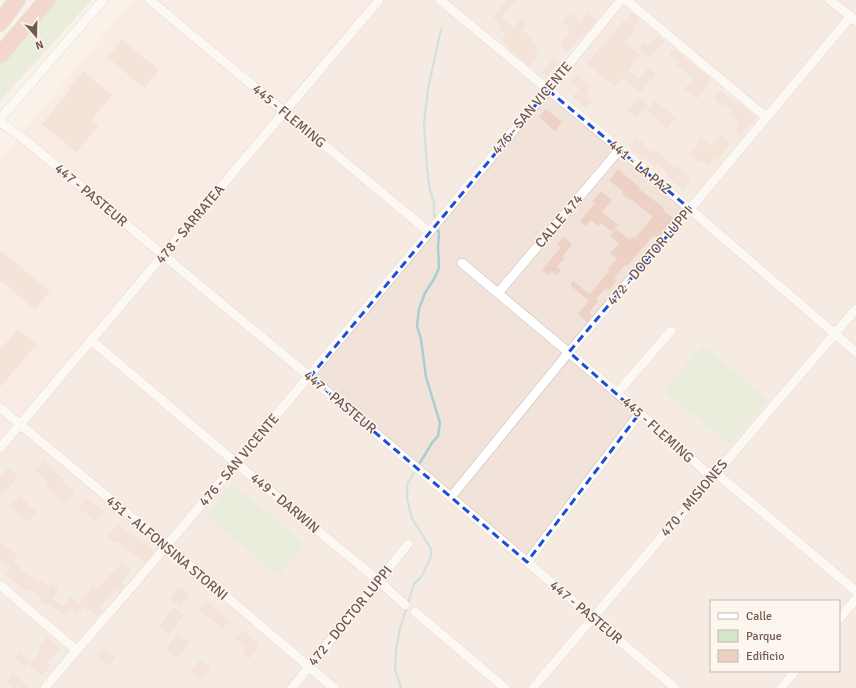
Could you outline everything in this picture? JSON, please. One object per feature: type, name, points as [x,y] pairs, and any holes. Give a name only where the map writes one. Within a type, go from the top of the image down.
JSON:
[{"type":"highway","points":[[0,23],[18,0]]},
{"type":"highway","points":[[0,55],[47,0]]},
{"type":"street","points":[[0,120],[103,0]]},
{"type":"street","name":"445 - FLEMING","points":[[150,0],[285,113],[430,231]]},
{"type":"street","name":"478 - SARRATEA","points":[[0,448],[285,113],[379,0]]},
{"type":"street","name":"441 - LA PAZ","points":[[440,0],[620,149],[856,352]]},
{"type":"street","name":"476 - SAN VICENTE","points":[[45,688],[310,377],[621,0]]},
{"type":"street","points":[[626,0],[766,117]]},
{"type":"street","points":[[830,0],[853,19]]},
{"type":"street","name":"472 - DOCTOR LUPPI","points":[[451,497],[569,352],[766,117],[853,19]]},
{"type":"street","name":"447 - PASTEUR","points":[[0,120],[310,377],[675,688]]},
{"type":"street","name":"CALLE 474","points":[[498,293],[620,149]]},
{"type":"street","name":"445 - FLEMING","points":[[462,263],[617,393],[706,472],[716,473],[856,591]]},
{"type":"street","name":"470 - MISIONES","points":[[533,688],[856,309]]},
{"type":"street","points":[[617,393],[672,331]]},
{"type":"street","name":"449 - DARWIN","points":[[91,340],[379,581],[405,605]]},
{"type":"street","name":"451 - ALFONSINA STORNI","points":[[0,408],[167,546],[334,688]]},
{"type":"street","points":[[527,562],[639,414]]},
{"type":"street","name":"472 - DOCTOR LUPPI","points":[[292,688],[408,544]]},
{"type":"street","points":[[0,585],[76,650]]},
{"type":"street","points":[[840,618],[856,599]]},
{"type":"street","points":[[415,612],[505,688]]},
{"type":"street","points":[[781,688],[794,672]]},
{"type":"highlighted area","points":[[548,90],[690,209],[569,352],[639,414],[527,562],[310,377]]},
{"type":"shaded area","points":[[133,0],[370,0],[0,442],[0,160]]},
{"type":"shaded area","points":[[370,0],[856,0],[856,688],[306,688],[304,686],[302,688],[0,688],[0,442]]},
{"type":"green space","points":[[54,0],[92,0],[0,101],[0,66]]},
{"type":"green space","points":[[702,345],[768,400],[730,445],[664,391]]},
{"type":"green space","points":[[232,484],[305,544],[279,576],[206,516]]},
{"type":"building","points":[[507,0],[516,0],[502,17],[514,27],[521,19],[527,24],[522,30],[533,39],[531,42],[539,48],[535,53],[537,56],[529,66],[501,40],[506,34],[499,28],[502,25],[493,17]]},
{"type":"building","points":[[587,12],[597,20],[580,40],[578,39],[568,52],[559,45],[570,32],[568,30],[569,28],[563,22],[570,13],[580,21]]},
{"type":"building","points":[[633,13],[640,19],[633,28],[635,30],[625,42],[641,55],[628,70],[639,79],[648,68],[656,74],[640,93],[623,78],[615,87],[586,64],[624,20],[626,22]]},
{"type":"building","points":[[658,35],[664,41],[650,58],[638,49],[643,43],[648,47]]},
{"type":"building","points":[[122,40],[159,70],[144,88],[107,57]]},
{"type":"building","points":[[674,49],[711,79],[697,99],[684,89],[693,79],[676,65],[678,62],[669,54]]},
{"type":"building","points":[[554,58],[559,63],[547,77],[541,73]]},
{"type":"building","points":[[83,71],[112,95],[92,120],[99,125],[76,152],[42,124],[70,90],[68,88]]},
{"type":"building","points":[[577,75],[590,86],[586,92],[590,95],[587,98],[592,102],[586,108],[572,97],[579,89],[571,82]]},
{"type":"building","points":[[720,90],[757,118],[740,136],[734,131],[740,123],[731,115],[734,111],[724,103],[721,106],[713,99]]},
{"type":"building","points":[[638,97],[648,105],[636,118],[627,111]]},
{"type":"building","points":[[655,101],[676,118],[667,129],[647,110]]},
{"type":"building","points":[[546,109],[562,122],[555,131],[539,117]]},
{"type":"building","points":[[721,135],[730,143],[718,160],[714,158],[708,166],[700,160],[698,162],[689,155],[701,138],[712,146]]},
{"type":"building","points":[[636,137],[653,152],[655,150],[674,166],[675,164],[691,180],[683,191],[666,175],[668,173],[658,165],[656,167],[644,158],[643,160],[628,146]]},
{"type":"building","points":[[618,169],[640,188],[639,189],[664,208],[663,210],[674,219],[658,238],[654,235],[627,266],[625,265],[614,278],[617,280],[609,290],[606,288],[596,299],[598,301],[589,313],[592,316],[587,322],[578,314],[589,301],[570,285],[573,281],[590,294],[617,259],[610,253],[619,243],[610,236],[616,229],[630,240],[633,236],[635,238],[653,217],[631,199],[630,200],[622,194],[623,192],[609,180]]},
{"type":"building","points":[[601,191],[612,200],[602,212],[618,225],[612,232],[601,223],[598,226],[591,220],[586,226],[580,221],[595,203],[592,202]]},
{"type":"building","points":[[563,237],[572,244],[563,256],[565,258],[557,267],[561,270],[557,275],[551,271],[548,275],[542,270],[561,247],[557,244]]},
{"type":"building","points":[[0,250],[50,291],[35,310],[0,280]]},
{"type":"building","points":[[18,329],[37,344],[0,387],[0,350]]},
{"type":"building","points":[[43,461],[65,480],[63,483],[75,492],[65,505],[55,497],[57,495],[45,485],[48,481],[35,470]]},
{"type":"building","points":[[8,468],[18,477],[7,490],[5,489],[0,495],[0,477]]},
{"type":"building","points":[[19,496],[37,512],[28,522],[10,506]]},
{"type":"building","points":[[87,498],[104,511],[95,521],[86,512],[85,514],[78,508]]},
{"type":"building","points":[[117,524],[154,551],[145,563],[116,541],[115,543],[107,537]]},
{"type":"building","points":[[0,543],[18,556],[13,562],[30,577],[38,583],[40,580],[49,587],[52,583],[59,589],[52,598],[62,606],[71,597],[78,604],[93,586],[97,589],[110,573],[112,575],[122,563],[131,570],[121,583],[125,586],[119,593],[115,589],[100,607],[103,610],[98,617],[84,607],[77,615],[70,608],[64,615],[49,603],[46,606],[39,601],[41,598],[30,589],[27,592],[5,575],[11,568],[0,560]]},
{"type":"building","points":[[178,586],[190,594],[180,607],[169,599]]},
{"type":"building","points":[[207,601],[229,621],[222,629],[199,610]]},
{"type":"building","points":[[174,607],[184,615],[169,634],[159,627]]},
{"type":"building","points":[[242,630],[260,644],[249,659],[242,654],[247,647],[235,639]]},
{"type":"building","points":[[177,633],[189,641],[178,658],[166,650]]},
{"type":"building","points":[[47,637],[60,648],[47,663],[50,666],[42,676],[29,665],[41,650],[38,648]]},
{"type":"building","points":[[104,648],[116,657],[110,666],[98,657]]},
{"type":"building","points":[[19,652],[30,661],[25,666],[15,658]]},
{"type":"building","points":[[200,660],[211,668],[201,681],[190,672]]},
{"type":"building","points":[[13,674],[30,688],[15,688],[7,682]]},
{"type":"waterway","points":[[436,222],[434,202],[430,190],[427,169],[424,124],[428,89],[441,29]]},
{"type":"waterway","points":[[401,688],[395,669],[396,648],[400,629],[414,584],[422,576],[431,557],[431,549],[412,518],[407,499],[407,484],[432,443],[438,436],[440,423],[426,377],[421,339],[417,326],[419,309],[425,293],[439,268],[439,233],[437,227]]}]
